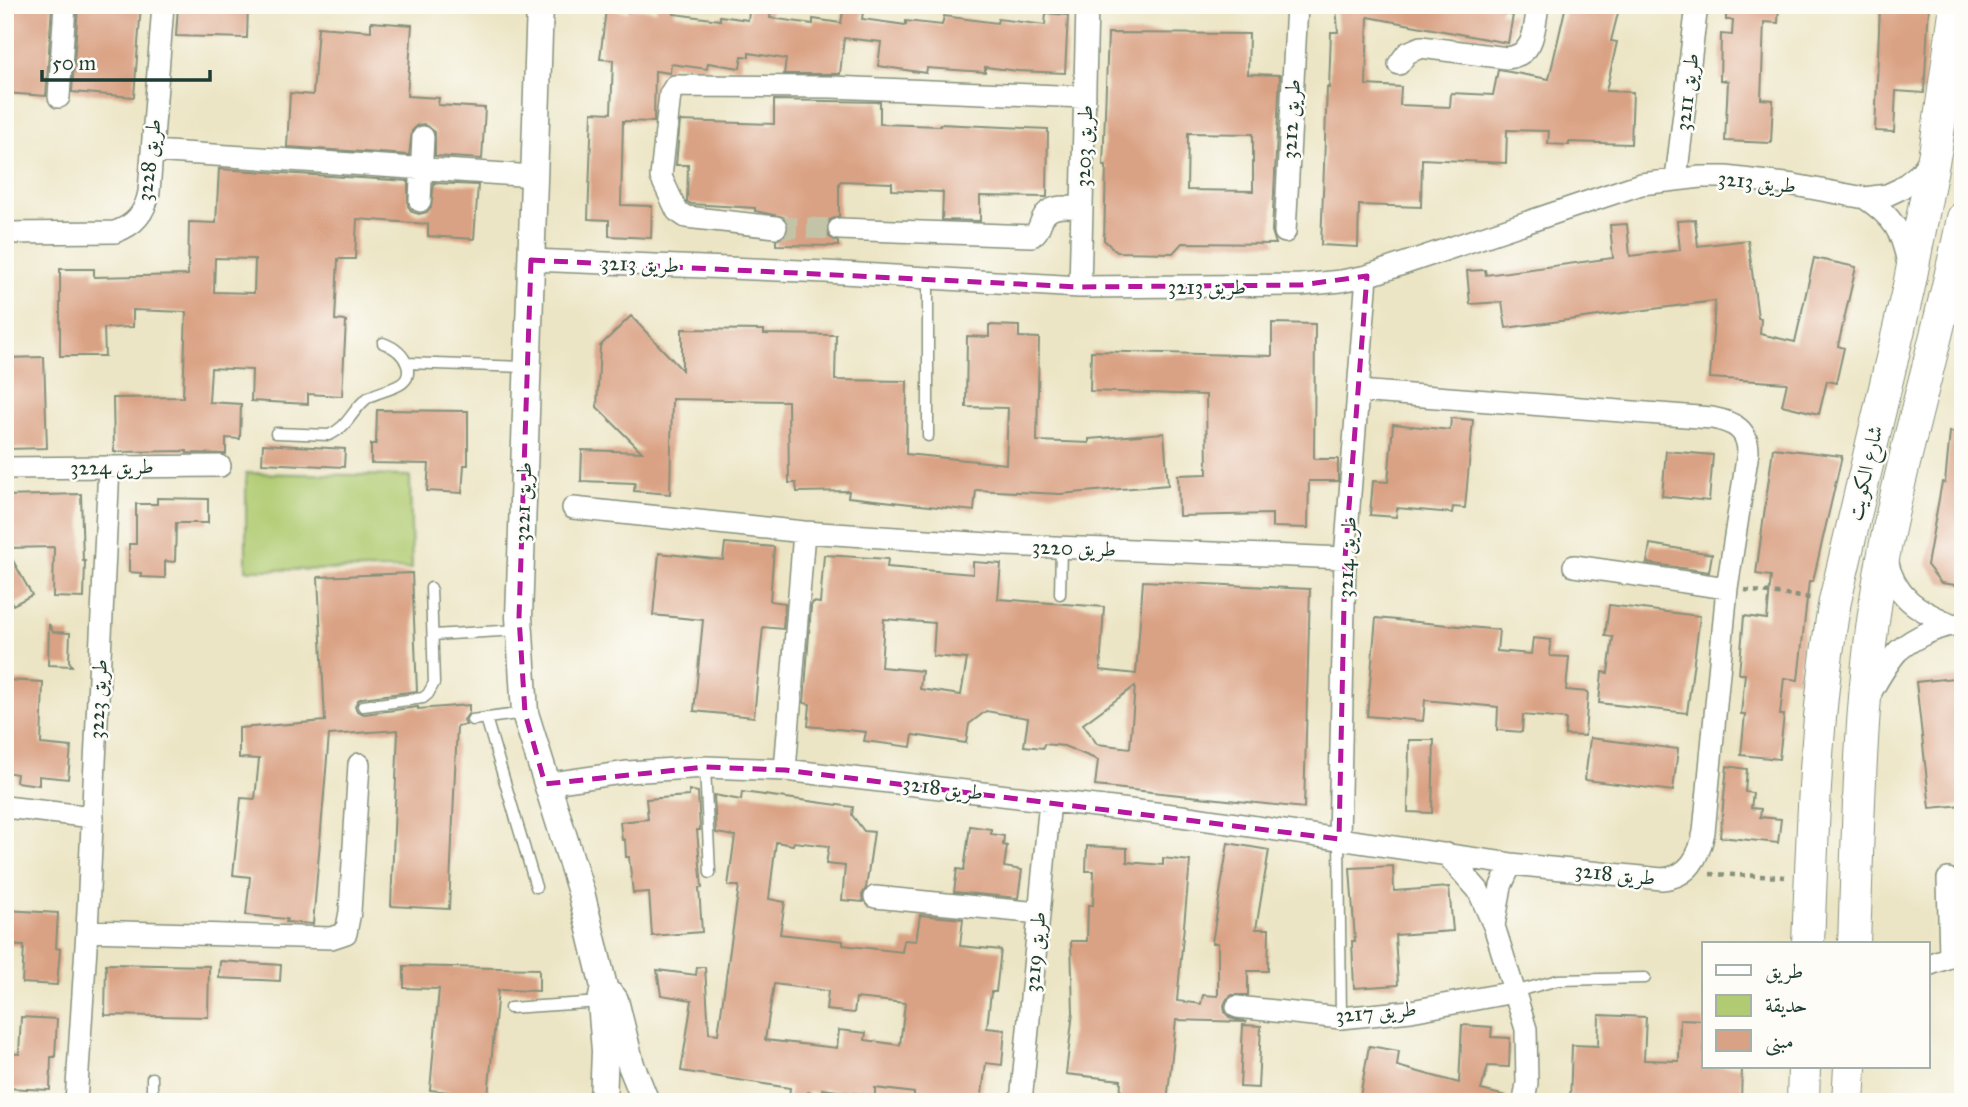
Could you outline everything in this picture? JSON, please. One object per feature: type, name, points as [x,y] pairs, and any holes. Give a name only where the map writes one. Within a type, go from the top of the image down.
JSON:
[{"type":"main road","name":"شارع الكويت","points":[[1808,942],[1814,796],[1828,642],[1835,601],[1909,286],[1936,147],[1956,5]]},
{"type":"main road","name":"شارع الكويت","points":[[1854,942],[1865,702],[1874,613],[1884,549],[1963,218]]},
{"type":"main road","points":[[1803,1102],[1804,1068]]},
{"type":"main road","points":[[1848,1102],[1850,1068]]},
{"type":"street","points":[[59,97],[65,5]]},
{"type":"street","name":"طريق 3228","points":[[5,233],[104,233],[126,228],[142,213],[147,203],[163,5]]},
{"type":"street","name":"طريق 3221","points":[[540,5],[519,630],[525,713],[545,783],[582,892],[603,994],[603,1102]]},
{"type":"street","name":"طريق 3203","points":[[1080,287],[1087,5]]},
{"type":"street","name":"طريق 3212","points":[[1285,232],[1297,5]]},
{"type":"street","points":[[1399,64],[1407,53],[1420,47],[1507,58],[1521,55],[1532,41],[1538,5]]},
{"type":"street","name":"طريق 3211","points":[[1676,179],[1697,5]]},
{"type":"street","points":[[776,227],[686,217],[677,211],[661,177],[670,94],[675,86],[831,87],[1085,96]]},
{"type":"street","points":[[420,201],[423,137]]},
{"type":"street","name":"طريق 3213","points":[[531,260],[1080,287],[1301,285],[1367,276],[1641,184],[1700,177],[1758,180],[1865,198],[1886,195],[1900,189],[1928,163],[1936,147]]},
{"type":"street","points":[[152,151],[535,176]]},
{"type":"street","name":"طريق 3213","points":[[1865,198],[1893,221],[1901,235],[1908,266],[1909,286]]},
{"type":"street","points":[[839,229],[1031,236],[1037,233],[1042,217],[1049,210],[1060,206],[1082,208]]},
{"type":"street","name":"طريق 3214","points":[[1339,839],[1345,558],[1367,276]]},
{"type":"street","name":"طريق 3218","points":[[545,783],[628,772],[705,767],[785,770],[1181,816],[1511,863],[1662,879],[1685,873],[1698,854],[1704,832],[1727,588],[1748,441],[1735,425],[1712,418],[1358,390]]},
{"type":"street","name":"طريق 3224","points":[[5,468],[220,466]]},
{"type":"street","name":"طريق 3223","points":[[76,1102],[93,817],[109,467]]},
{"type":"street","name":"طريق 3220","points":[[573,508],[804,533],[1061,547],[1345,558]]},
{"type":"street","points":[[785,770],[804,533]]},
{"type":"street","points":[[1884,549],[1890,573],[1903,594],[1915,606],[1957,624]]},
{"type":"street","points":[[1574,566],[1727,588]]},
{"type":"street","points":[[1865,702],[1899,651],[1927,634],[1957,624]]},
{"type":"street","points":[[87,931],[331,939],[346,933],[350,912],[359,764]]},
{"type":"street","name":"طريق 3219","points":[[1021,1102],[1050,801]]},
{"type":"street","points":[[5,807],[93,817]]},
{"type":"street","points":[[1446,853],[1478,890],[1494,926],[1526,1029],[1527,1083],[1524,1102]]},
{"type":"street","points":[[1494,926],[1501,886],[1511,863]]},
{"type":"street","points":[[1930,964],[1956,955],[1948,879]]},
{"type":"street","points":[[875,897],[1039,913]]},
{"type":"street","name":"طريق 3217","points":[[1237,1007],[1341,1018],[1411,1011],[1514,992]]},
{"type":"street","name":"طريق 3221","points":[[603,994],[615,1000],[631,1065],[646,1102]]},
{"type":"street","points":[[620,1102],[633,1102]]},
{"type":"lane","points":[[928,278],[928,436]]},
{"type":"lane","points":[[276,433],[329,435],[337,432],[370,395],[401,385],[407,375],[406,363],[397,350],[383,343]]},
{"type":"lane","points":[[406,363],[529,367]]},
{"type":"lane","points":[[1060,594],[1061,547]]},
{"type":"lane","points":[[363,705],[423,698],[428,694],[434,683],[431,588]]},
{"type":"lane","points":[[433,635],[519,630]]},
{"type":"lane","points":[[472,720],[525,713]]},
{"type":"lane","points":[[486,718],[536,887]]},
{"type":"lane","points":[[705,767],[710,873]]},
{"type":"lane","points":[[1339,839],[1341,1018]]},
{"type":"lane","points":[[1514,992],[1558,980],[1645,978]]},
{"type":"lane","points":[[510,1008],[603,994]]},
{"type":"lane","points":[[152,1078],[152,1102]]},
{"type":"path","points":[[1727,588],[1835,601]]},
{"type":"path","points":[[1685,873],[1811,877]]},
{"type":"highlighted area","points":[[531,260],[1080,287],[1301,285],[1367,276],[1345,558],[1339,839],[785,770],[705,767],[545,784],[525,713],[519,617]]},
{"type":"green space","points":[[246,473],[410,476],[412,569],[246,570]]},
{"type":"building","points":[[5,5],[52,5],[46,96],[5,93]]},
{"type":"building","points":[[78,5],[141,5],[134,97],[72,92]]},
{"type":"building","points":[[178,5],[248,5],[247,38],[176,36]]},
{"type":"building","points":[[657,5],[675,5],[674,14],[720,20],[720,16],[748,20],[750,5],[772,5],[770,18],[813,24],[813,19],[841,23],[844,5],[864,5],[862,19],[906,25],[906,21],[942,25],[944,16],[997,23],[998,19],[1045,25],[1046,13],[1068,15],[1065,73],[985,67],[985,72],[927,68],[926,73],[878,66],[881,42],[844,38],[840,74],[784,74],[786,59],[749,53],[749,57],[742,56],[740,68],[708,63],[707,69],[671,64],[670,73],[655,71],[654,122],[623,121],[621,205],[652,206],[651,238],[609,236],[609,220],[588,219],[592,112],[611,113],[613,60],[600,59],[606,9],[628,12],[629,7],[656,11]]},
{"type":"building","points":[[1336,5],[1501,5],[1500,13],[1513,15],[1508,43],[1368,17],[1366,85],[1401,87],[1400,105],[1450,107],[1451,93],[1493,95],[1498,70],[1549,79],[1566,5],[1620,5],[1611,41],[1617,42],[1606,91],[1633,92],[1631,144],[1548,144],[1549,131],[1507,130],[1506,163],[1422,159],[1421,207],[1359,205],[1358,247],[1321,245],[1327,87],[1329,88],[1331,32],[1338,32]]},
{"type":"building","points":[[1726,5],[1779,5],[1778,23],[1764,22],[1761,99],[1773,100],[1771,143],[1725,141],[1728,81],[1720,80],[1721,34],[1732,35],[1733,20],[1726,20]]},
{"type":"building","points":[[1880,5],[1929,5],[1924,93],[1896,91],[1894,132],[1875,131]]},
{"type":"building","points":[[371,22],[412,25],[407,96],[439,98],[438,105],[485,108],[482,159],[435,156],[435,132],[424,124],[418,125],[412,131],[409,155],[287,147],[290,93],[313,95],[318,27],[371,31]]},
{"type":"building","points":[[1108,33],[1249,34],[1248,74],[1280,75],[1272,231],[1276,244],[1182,243],[1173,253],[1117,252],[1104,240],[1106,166],[1103,166]],"holes":[[[1188,133],[1253,134],[1253,191],[1187,190]]]},
{"type":"building","points":[[774,100],[880,102],[880,124],[1048,129],[1047,197],[980,196],[980,221],[942,220],[943,192],[892,190],[892,183],[841,181],[839,216],[828,221],[826,228],[828,236],[838,242],[838,246],[776,245],[776,240],[786,235],[789,229],[784,217],[755,211],[755,208],[691,204],[687,202],[688,165],[676,165],[680,121],[774,124]]},
{"type":"building","points":[[219,169],[408,181],[408,206],[412,212],[419,214],[427,212],[431,207],[434,183],[478,185],[474,239],[428,236],[428,224],[357,219],[355,259],[338,259],[335,320],[346,321],[342,396],[308,394],[308,404],[251,401],[252,370],[211,368],[209,402],[241,404],[240,439],[226,438],[226,454],[187,451],[114,452],[113,398],[183,397],[186,312],[133,310],[133,327],[104,328],[105,356],[60,356],[60,269],[94,269],[94,277],[188,275],[189,222],[216,223]],"holes":[[[215,258],[255,259],[254,293],[214,292]]]},
{"type":"building","points":[[1695,220],[1698,246],[1748,240],[1758,318],[1761,319],[1760,334],[1795,342],[1814,258],[1856,267],[1838,346],[1844,348],[1836,383],[1827,381],[1819,414],[1782,405],[1787,383],[1710,378],[1715,301],[1506,328],[1502,302],[1470,304],[1467,271],[1485,270],[1486,275],[1613,258],[1610,225],[1627,224],[1630,256],[1680,250],[1677,221]]},
{"type":"building","points":[[631,316],[682,370],[682,329],[764,330],[764,334],[836,335],[835,380],[907,381],[906,454],[1006,464],[1008,408],[966,407],[967,336],[989,337],[989,325],[1019,326],[1019,337],[1039,338],[1037,441],[1089,443],[1089,439],[1164,433],[1168,485],[1060,494],[976,490],[974,511],[848,497],[849,491],[797,492],[796,483],[789,483],[788,401],[672,399],[670,494],[634,491],[635,483],[581,481],[582,450],[642,452],[597,407],[600,346]]},
{"type":"building","points":[[1272,323],[1315,324],[1314,459],[1338,459],[1338,481],[1309,481],[1308,528],[1272,527],[1272,514],[1179,516],[1178,475],[1207,474],[1206,395],[1090,391],[1091,351],[1272,356]]},
{"type":"building","points":[[44,357],[47,448],[6,449],[5,358]]},
{"type":"building","points":[[377,410],[468,411],[468,465],[464,465],[462,493],[427,491],[429,464],[371,463],[371,444],[376,444]]},
{"type":"building","points":[[1451,418],[1473,420],[1465,508],[1453,507],[1452,513],[1397,508],[1396,517],[1370,515],[1373,481],[1388,482],[1393,424],[1450,430]]},
{"type":"building","points":[[1950,432],[1963,432],[1963,586],[1941,583],[1927,565],[1942,482],[1945,483]]},
{"type":"building","points":[[263,444],[345,449],[344,467],[262,463]]},
{"type":"building","points":[[1773,448],[1842,456],[1813,581],[1809,581],[1798,680],[1784,678],[1780,715],[1784,715],[1779,759],[1741,755],[1745,674],[1739,674],[1744,616],[1767,619],[1771,576],[1756,574]]},
{"type":"building","points":[[1666,451],[1713,455],[1709,501],[1662,496]]},
{"type":"building","points":[[81,494],[84,598],[53,597],[54,547],[6,548],[32,595],[13,605],[5,591],[5,496]]},
{"type":"building","points":[[157,498],[208,499],[208,523],[176,523],[175,562],[165,561],[165,578],[141,577],[141,573],[129,572],[129,544],[136,544],[136,504],[157,504]]},
{"type":"building","points":[[725,543],[774,547],[770,601],[785,603],[783,629],[763,627],[754,717],[694,711],[703,620],[653,615],[659,553],[723,560]]},
{"type":"building","points":[[1650,544],[1712,554],[1709,572],[1647,563]]},
{"type":"building","points":[[824,555],[888,559],[887,567],[973,574],[973,562],[1001,564],[998,599],[1104,607],[1100,670],[1136,674],[1143,581],[1310,589],[1304,808],[1095,786],[1098,760],[1064,746],[1024,746],[1028,718],[986,711],[969,724],[966,743],[913,735],[911,747],[864,741],[866,732],[808,726],[810,704],[804,703],[811,606],[813,602],[820,603]],"holes":[[[884,619],[935,623],[933,656],[967,659],[961,695],[920,689],[922,671],[881,667]],[[1135,686],[1130,748],[1097,744],[1083,724]]]},
{"type":"building","points":[[412,573],[417,691],[362,698],[355,706],[357,711],[364,714],[418,707],[469,705],[469,713],[464,720],[466,725],[457,726],[449,909],[391,906],[398,730],[329,735],[313,924],[246,915],[250,877],[233,875],[241,798],[255,799],[259,759],[239,758],[239,728],[325,721],[318,577]]},
{"type":"building","points":[[1609,605],[1700,616],[1687,713],[1599,703],[1602,672],[1608,673],[1613,637],[1605,636]]},
{"type":"building","points":[[1376,618],[1499,630],[1497,651],[1531,654],[1533,638],[1551,640],[1550,656],[1569,657],[1566,690],[1588,692],[1585,736],[1565,735],[1566,719],[1523,715],[1522,732],[1497,730],[1498,707],[1425,700],[1423,721],[1367,716]]},
{"type":"building","points":[[49,624],[53,632],[70,633],[69,661],[72,666],[48,665]]},
{"type":"building","points":[[1963,677],[1963,805],[1930,808],[1916,682]]},
{"type":"building","points":[[5,680],[43,682],[41,744],[71,747],[68,779],[39,776],[39,785],[16,782],[17,774],[5,772]]},
{"type":"building","points":[[1590,738],[1678,749],[1673,791],[1585,780]]},
{"type":"building","points":[[1409,740],[1434,740],[1432,813],[1408,812]]},
{"type":"building","points":[[1727,766],[1747,769],[1745,792],[1753,793],[1751,808],[1761,809],[1760,817],[1781,819],[1778,843],[1720,837]]},
{"type":"building","points":[[689,790],[698,792],[702,932],[652,936],[649,892],[633,893],[629,857],[626,857],[620,822],[648,819],[646,799],[689,796]]},
{"type":"building","points":[[742,792],[853,807],[852,815],[864,831],[874,832],[863,902],[842,900],[845,866],[826,864],[829,846],[776,842],[769,899],[785,902],[780,934],[843,941],[843,945],[902,952],[904,940],[916,941],[920,915],[963,919],[960,946],[1001,950],[996,992],[991,992],[987,1028],[1005,1030],[1002,1065],[986,1063],[981,1102],[914,1102],[914,1093],[875,1088],[875,1096],[822,1089],[822,1094],[808,1092],[806,1100],[789,1098],[790,1088],[681,1071],[692,1000],[661,995],[657,970],[696,975],[697,967],[705,967],[709,1033],[718,1034],[739,886],[728,886],[735,836],[716,833],[714,795],[741,800]],"holes":[[[774,984],[828,991],[826,1010],[854,1013],[856,998],[905,1003],[900,1045],[865,1040],[866,1033],[839,1030],[837,1048],[765,1040]]]},
{"type":"building","points":[[970,826],[991,829],[991,834],[1004,836],[1003,845],[1007,846],[1004,867],[1022,870],[1018,898],[954,892],[957,869],[964,870]]},
{"type":"building","points":[[1228,843],[1269,850],[1256,929],[1269,929],[1268,971],[1248,971],[1248,995],[1232,995],[1224,1005],[1230,1018],[1247,1022],[1176,1020],[1167,1102],[1120,1102],[1121,1080],[1066,1074],[1073,1012],[1071,941],[1087,941],[1088,905],[1093,905],[1094,871],[1086,871],[1087,846],[1127,848],[1127,862],[1163,865],[1163,858],[1190,861],[1177,1001],[1201,1004],[1203,995],[1218,996],[1218,943],[1212,943]]},
{"type":"building","points":[[1393,866],[1394,891],[1449,887],[1453,931],[1395,935],[1398,985],[1354,988],[1352,941],[1355,941],[1350,868]]},
{"type":"building","points":[[5,910],[58,913],[56,948],[60,949],[57,985],[22,983],[24,946],[5,945]]},
{"type":"building","points":[[220,961],[281,965],[280,981],[219,978]]},
{"type":"building","points":[[106,964],[209,966],[208,1017],[105,1015]]},
{"type":"building","points":[[404,966],[539,969],[539,991],[498,990],[488,1096],[430,1090],[439,989],[404,988]]},
{"type":"building","points":[[1599,1015],[1646,1017],[1644,1060],[1679,1061],[1680,1019],[1702,1020],[1702,1068],[1742,1068],[1741,1102],[1570,1102],[1572,1045],[1598,1046]]},
{"type":"building","points":[[21,1017],[57,1019],[55,1057],[51,1057],[50,1090],[5,1088],[5,1053],[19,1054]]},
{"type":"building","points":[[1243,1025],[1261,1026],[1258,1088],[1240,1087]]},
{"type":"building","points":[[1462,1025],[1492,1027],[1491,1037],[1510,1038],[1509,1067],[1488,1066],[1481,1090],[1506,1096],[1505,1102],[1359,1102],[1369,1046],[1399,1051],[1397,1066],[1459,1083]]},
{"type":"tunnel","points":[[776,227],[839,229]]}]
